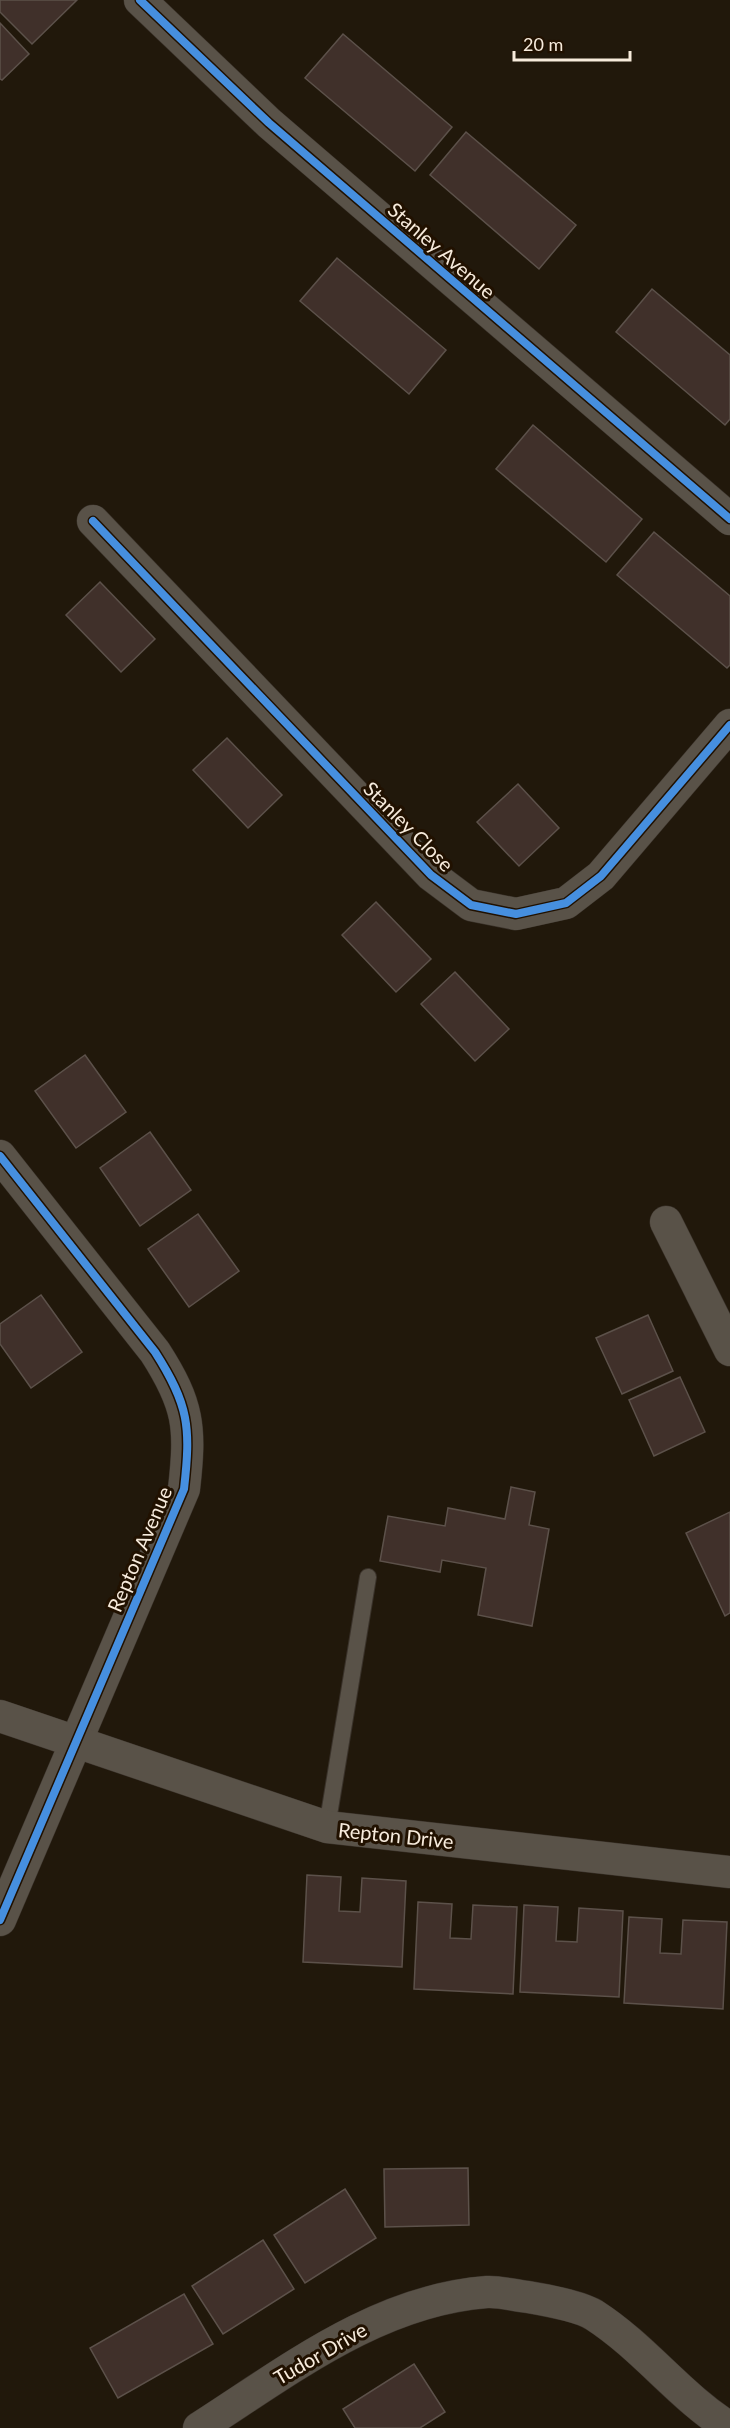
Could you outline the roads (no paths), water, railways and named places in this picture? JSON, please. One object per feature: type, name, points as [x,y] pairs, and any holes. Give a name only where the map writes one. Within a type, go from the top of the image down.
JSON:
[{"type":"street","name":"Stanley Avenue","points":[[140,0],[269,123],[730,519]]},
{"type":"street","name":"Stanley Close","points":[[93,521],[431,875],[471,905],[516,914],[566,903],[601,876],[730,725]]},
{"type":"street","name":"Repton Avenue","points":[[0,1156],[155,1352],[173,1381],[184,1410],[189,1448],[184,1489],[0,1920]]},
{"type":"street","points":[[666,1222],[730,1350]]},
{"type":"street","name":"Repton Drive","points":[[0,1716],[327,1827],[730,1872]]},
{"type":"street","name":"Tudor Drive","points":[[198,2428],[346,2334],[421,2303],[489,2292],[541,2299],[591,2313],[633,2343],[704,2412],[730,2428]]},
{"type":"lane","points":[[327,1827],[368,1577]]}]
